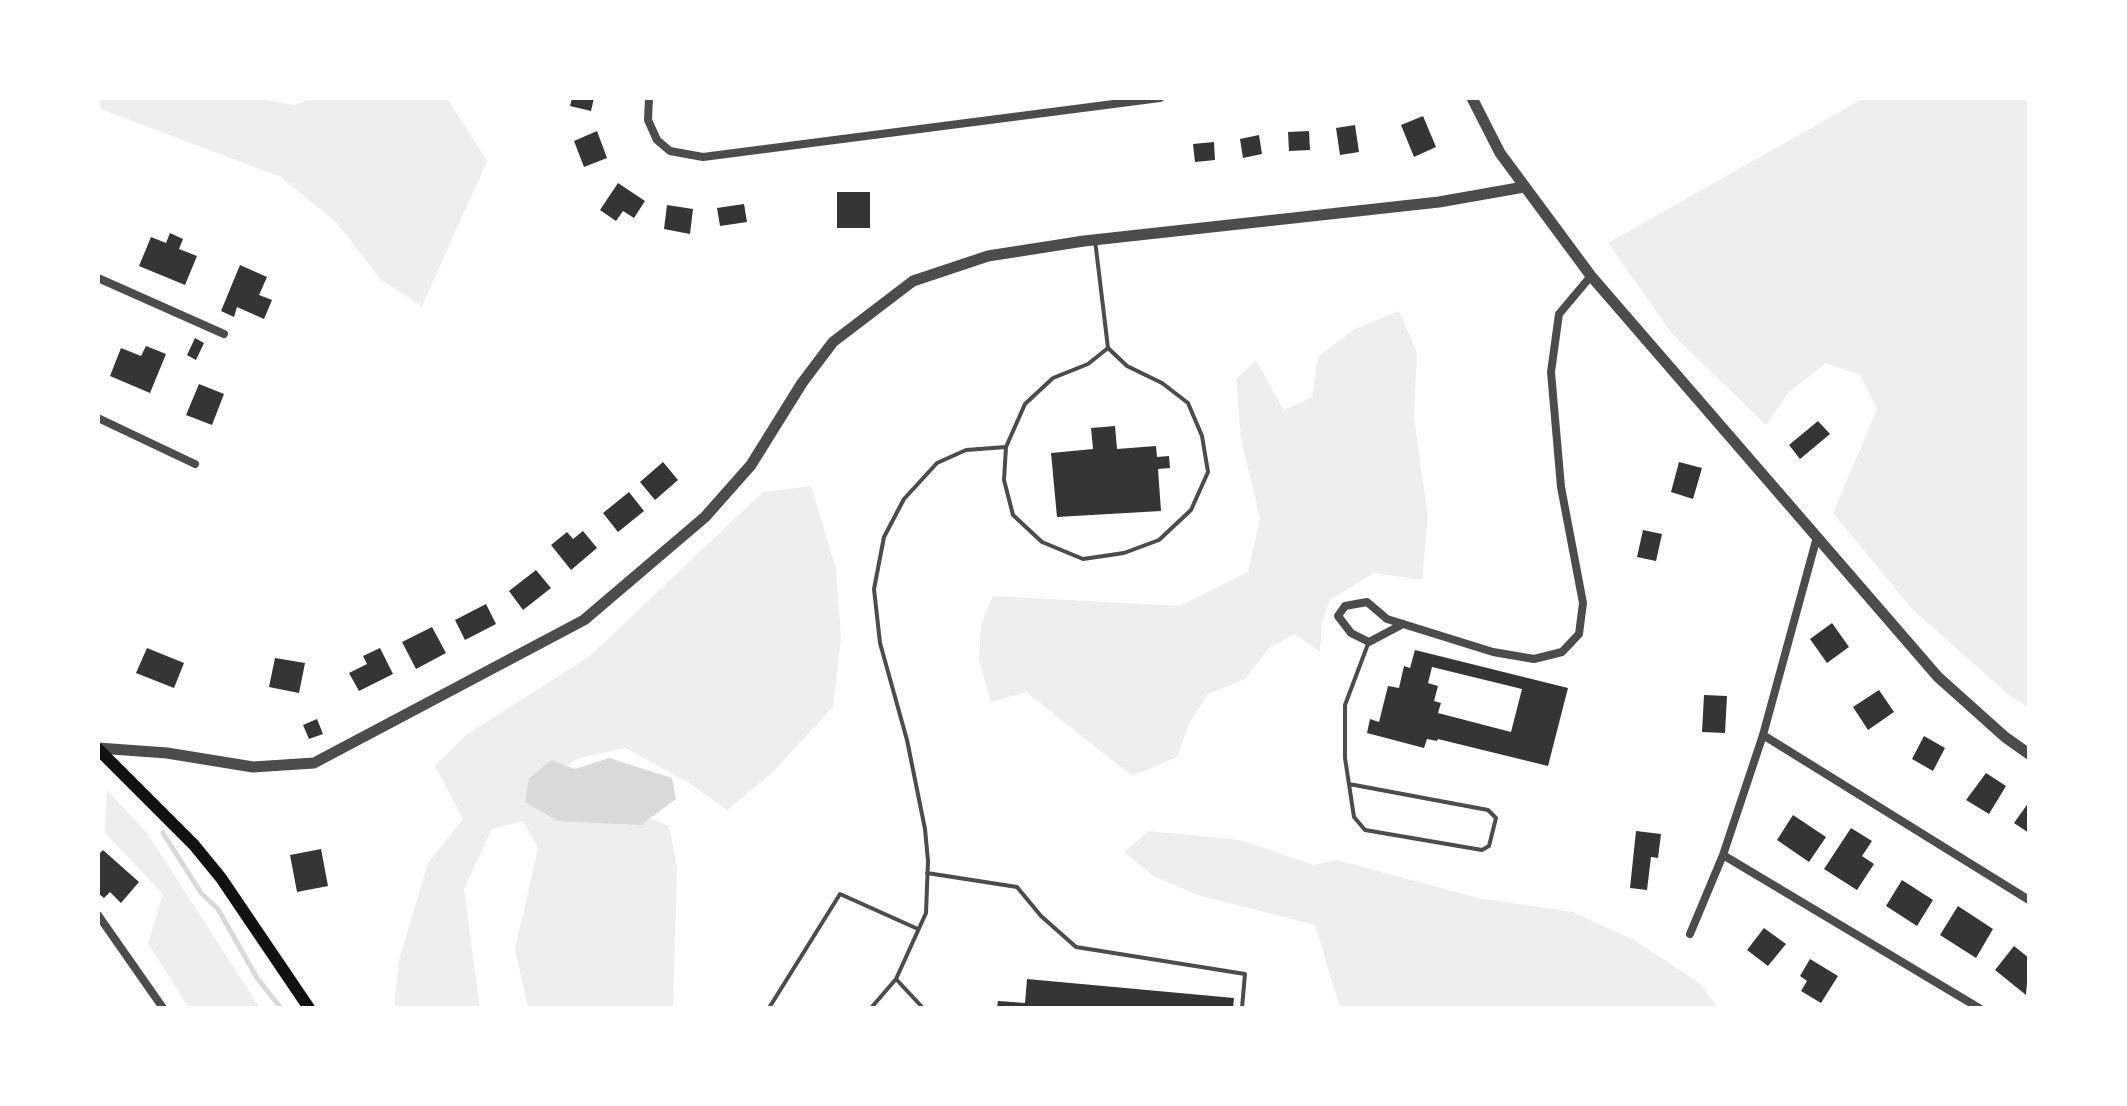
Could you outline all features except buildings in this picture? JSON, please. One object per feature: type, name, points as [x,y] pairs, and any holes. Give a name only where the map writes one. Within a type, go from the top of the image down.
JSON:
[{"type":"main road","points":[[98,749],[185,836],[221,878],[309,1008]]},
{"type":"street","points":[[649,98],[648,120],[657,140],[670,151],[703,157],[1160,98]]},
{"type":"street","points":[[1472,98],[1500,153],[1591,276],[1938,677],[2005,737],[2029,754]]},
{"type":"street","points":[[98,749],[167,753],[253,767],[314,763],[584,620],[705,517],[751,465],[802,383],[833,342],[913,281],[988,256],[1095,240],[1439,202],[1524,187]]},
{"type":"street","points":[[1403,624],[1369,642],[1358,639],[1342,625],[1338,616],[1345,606],[1367,602],[1387,619],[1493,652],[1534,659],[1562,652],[1579,634],[1583,603],[1559,475],[1551,372],[1559,314],[1591,276]]},
{"type":"street","points":[[98,278],[224,334]]},
{"type":"street","points":[[98,418],[195,464]]},
{"type":"street","points":[[1690,934],[1723,855],[1763,735],[1817,537]]},
{"type":"street","points":[[1763,735],[2029,900]]},
{"type":"street","points":[[1723,855],[1979,1008]]},
{"type":"street","points":[[98,915],[163,1008]]},
{"type":"lane","points":[[1095,240],[1108,348],[1127,366],[1162,383],[1188,403],[1202,436],[1208,472],[1191,510],[1159,540],[1124,553],[1083,559],[1042,542],[1013,515],[1004,480],[1006,447],[1025,404],[1053,378],[1088,364],[1108,348]]},
{"type":"lane","points":[[871,1008],[896,979],[926,913],[925,829],[907,740],[880,643],[874,589],[884,537],[904,499],[937,463],[966,450],[1006,447]]},
{"type":"lane","points":[[1349,784],[1488,810],[1496,818],[1489,846],[1482,850],[1365,830],[1354,817],[1349,784],[1345,705],[1369,642]]},
{"type":"lane","points":[[927,873],[1017,887],[1041,916],[1076,947],[1245,974],[1242,1008]]},
{"type":"lane","points":[[769,1008],[840,894],[918,929]]},
{"type":"lane","points":[[896,979],[923,1008]]},
{"type":"shaded area","points":[[98,98],[255,98],[295,105],[312,98],[447,98],[487,161],[422,306],[381,280],[336,222],[281,177],[98,108]]},
{"type":"shaded area","points":[[1864,98],[2022,98],[2029,104],[2029,708],[2009,695],[1912,609],[1833,513],[1877,409],[1860,375],[1826,363],[1789,392],[1766,425],[1673,335],[1608,243]]},
{"type":"shaded area","points":[[1399,311],[1417,352],[1414,418],[1428,517],[1422,580],[1374,573],[1330,600],[1322,623],[1320,652],[1295,634],[1269,648],[1245,679],[1208,694],[1189,724],[1177,757],[1132,776],[1026,692],[991,702],[979,661],[981,623],[993,596],[1180,606],[1248,572],[1260,518],[1241,439],[1236,379],[1256,360],[1284,410],[1312,397],[1318,357],[1353,330]]},
{"type":"shaded area","points":[[811,486],[836,569],[841,638],[833,707],[772,773],[727,810],[689,783],[626,748],[579,758],[549,777],[669,826],[677,867],[673,1008],[528,1008],[515,949],[538,848],[523,821],[492,829],[464,889],[480,1008],[394,1008],[399,960],[428,863],[463,819],[435,766],[466,735],[590,656],[763,492]]},
{"type":"shaded area","points":[[609,758],[672,778],[676,799],[641,825],[558,821],[525,802],[529,779],[551,760],[575,769]]},
{"type":"shaded area","points":[[107,790],[147,833],[260,1008],[189,1008],[148,943],[163,894],[105,833]]},
{"type":"shaded area","points":[[1149,831],[1240,840],[1314,865],[1337,860],[1478,898],[1573,912],[1634,940],[1701,984],[1718,1008],[1340,1008],[1315,925],[1198,895],[1155,877],[1124,852]]},
{"type":"waterway","points":[[163,833],[201,893],[218,909],[257,978],[281,1008]]}]
